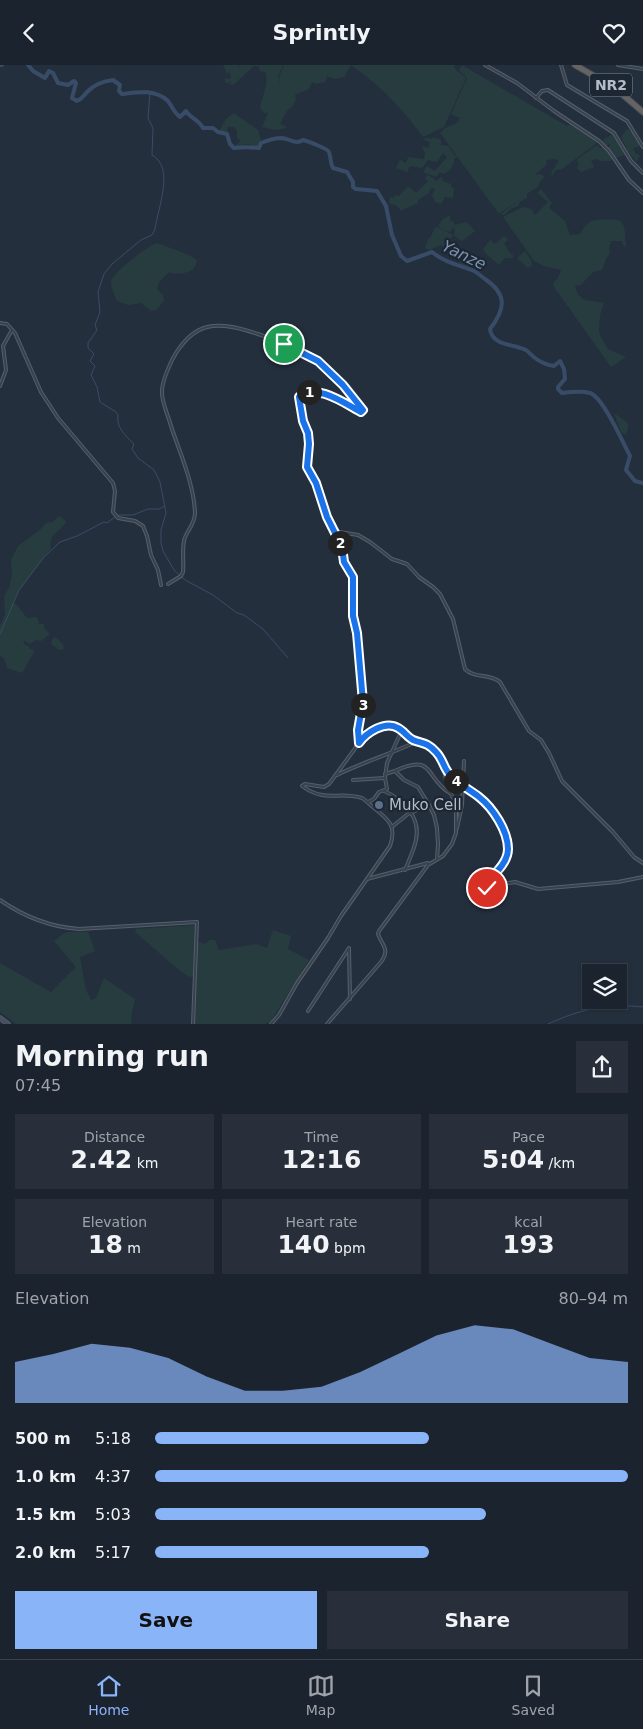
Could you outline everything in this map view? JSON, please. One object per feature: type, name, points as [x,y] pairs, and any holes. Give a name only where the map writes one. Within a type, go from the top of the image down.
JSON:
[{"type":"highway","name":"NR2","points":[[575,65],[614,88],[643,112]]},
{"type":"main road","points":[[0,1019],[8,1024]]},
{"type":"street","points":[[485,65],[517,83],[598,141],[608,151],[629,180],[643,193]]},
{"type":"street","points":[[560,65],[567,85],[627,121],[643,147]]},
{"type":"street","points":[[618,65],[643,69]]},
{"type":"street","points":[[536,98],[542,91],[548,90],[602,124],[614,133],[631,161],[643,173]]},
{"type":"street","points":[[0,323],[7,323],[12,329],[44,397],[64,427],[113,483],[115,491],[113,512],[118,518],[135,521],[143,526],[151,555],[158,570],[161,585]]},
{"type":"street","points":[[168,584],[181,576],[183,571],[184,541],[193,525],[195,515],[186,471],[162,392],[169,367],[181,345],[191,334],[209,327],[219,325],[233,326],[274,339],[318,361],[343,385],[363,411],[361,412],[347,403],[318,393],[308,392],[299,397],[303,421],[308,433],[307,467],[316,483],[327,517],[342,547],[344,562],[353,577],[353,616],[358,643],[363,702],[358,730],[359,743]]},
{"type":"street","points":[[0,386],[6,370],[3,346],[12,329]]},
{"type":"street","points":[[334,531],[358,535],[370,542],[392,559],[406,564],[440,594],[453,619],[465,669],[472,675],[487,676],[500,682],[529,731],[541,740],[562,781],[613,832],[634,857],[643,863]]},
{"type":"street","points":[[271,1024],[279,1015],[297,983],[390,846],[393,837],[390,822],[361,798],[322,796],[302,786],[308,783],[324,787],[329,784],[359,743],[368,734],[382,727],[396,727],[412,739],[428,744],[442,760],[447,785],[456,805],[456,830]]},
{"type":"street","points":[[368,802],[387,787],[384,778],[390,754],[402,731]]},
{"type":"street","points":[[335,775],[418,741]]},
{"type":"street","points":[[367,879],[430,863],[442,856],[452,844],[459,820],[464,787],[464,761]]},
{"type":"street","points":[[385,774],[409,764],[421,765],[426,767],[446,791],[450,793]]},
{"type":"street","points":[[444,770],[490,808],[498,820],[508,843],[504,862],[484,887],[515,882],[538,889],[618,883],[643,877]]},
{"type":"street","points":[[395,771],[404,780],[418,787],[434,815],[437,828],[437,859]]},
{"type":"street","points":[[353,780],[384,778]]},
{"type":"street","points":[[384,791],[406,804],[417,831],[405,870]]},
{"type":"street","points":[[392,827],[411,813],[429,805]]},
{"type":"street","points":[[327,1024],[350,999],[385,955],[385,947],[378,931],[430,863]]},
{"type":"street","points":[[0,900],[30,917],[67,928],[79,929],[197,922],[193,1024]]},
{"type":"street","points":[[308,1011],[349,948],[350,999]]},
{"type":"green space","points":[[223,65],[239,65],[240,68],[240,65],[283,65],[278,76],[280,86],[279,77],[284,65],[351,66],[345,77],[335,79],[327,76],[325,82],[316,84],[312,82],[307,90],[295,95],[296,100],[291,108],[288,109],[280,124],[287,128],[275,130],[262,127],[269,110],[266,114],[260,109],[266,86],[265,72],[260,71],[259,67],[254,66],[233,85],[230,85],[232,81],[225,83],[225,78],[229,79],[231,77],[229,72],[227,74]]},
{"type":"green space","points":[[351,65],[454,65],[455,69],[466,78],[444,127],[423,137],[390,98]]},
{"type":"green space","points":[[462,65],[567,126],[570,124],[585,131],[597,143],[562,169],[556,170],[552,176],[551,173],[558,160],[546,160],[547,164],[536,174],[541,174],[545,177],[540,181],[539,186],[527,194],[527,198],[520,202],[518,206],[512,208],[504,215],[501,214],[522,198],[499,214],[440,133],[445,128],[457,123],[460,118],[451,114],[467,78],[459,70]]},
{"type":"green space","points":[[235,114],[258,130],[261,140],[258,146],[249,144],[234,146],[241,141],[237,138],[237,131],[234,127],[228,127],[227,133],[219,131],[226,119]]},
{"type":"green space","points":[[627,129],[632,131],[640,144],[639,147],[633,149],[636,154],[640,155],[637,162],[628,152],[621,137]]},
{"type":"green space","points":[[613,133],[626,155],[615,158],[612,151],[607,148],[610,146],[609,144],[606,146],[601,142]]},
{"type":"green space","points":[[433,137],[441,140],[441,145],[448,146],[457,158],[454,158],[453,166],[447,172],[443,174],[440,172],[436,177],[423,172],[427,166],[435,171],[447,157],[443,153],[437,162],[428,160],[422,168],[410,166],[407,172],[396,168],[400,160],[406,163],[408,157],[424,159],[425,154],[422,146],[429,148],[430,142],[424,140],[425,138],[432,139]]},
{"type":"green space","points":[[597,145],[600,148],[605,148],[612,158],[611,161],[595,159],[591,161],[594,167],[581,172],[577,168],[579,163],[576,160]]},
{"type":"green space","points":[[427,175],[436,181],[443,176],[442,181],[451,184],[451,187],[454,188],[453,198],[445,197],[441,204],[435,202],[432,195],[435,190],[433,188],[418,200],[418,203],[402,210],[402,212],[397,206],[389,203],[390,197],[399,196],[408,186],[416,193],[428,181],[425,178]]},
{"type":"green space","points":[[541,189],[552,203],[549,208],[565,221],[570,235],[580,234],[587,224],[597,220],[611,219],[619,221],[624,227],[626,246],[624,247],[622,241],[611,241],[610,253],[602,270],[593,272],[581,285],[575,286],[583,299],[604,303],[600,315],[600,335],[608,349],[626,357],[611,367],[554,287],[553,283],[558,278],[561,270],[544,266],[534,261],[503,217],[523,207],[531,209],[535,215],[548,202],[537,193]]},
{"type":"green space","points":[[448,216],[450,216],[450,221],[452,220],[455,225],[467,222],[475,231],[462,241],[453,235],[455,232],[453,227],[450,232],[438,226]]},
{"type":"green space","points":[[437,227],[453,235],[448,243],[445,244],[445,249],[441,245],[429,250],[425,248],[428,239]]},
{"type":"green space","points":[[504,236],[508,240],[504,243],[513,255],[513,258],[505,258],[499,265],[483,249],[490,240],[495,244]]},
{"type":"green space","points":[[157,243],[197,260],[194,268],[191,271],[178,274],[169,272],[159,282],[157,289],[163,295],[164,301],[156,310],[151,311],[141,303],[128,305],[117,301],[111,286],[113,277],[139,254]]},
{"type":"green space","points":[[525,251],[531,260],[532,266],[528,268],[517,258]]},
{"type":"green space","points":[[466,254],[473,264],[469,268],[458,265]]},
{"type":"green space","points":[[614,413],[628,423],[628,430],[625,435],[621,432]]},
{"type":"green space","points":[[59,516],[66,523],[52,537],[51,549],[21,588],[13,603],[17,605],[27,618],[37,617],[39,624],[44,624],[44,628],[50,634],[41,641],[36,640],[30,644],[23,640],[25,645],[33,649],[34,652],[22,673],[7,668],[4,658],[0,656],[0,626],[5,615],[4,596],[9,588],[12,575],[11,560],[18,546],[46,523],[53,522]]},
{"type":"green space","points":[[55,637],[63,644],[64,649],[59,650],[51,644]]},
{"type":"green space","points":[[196,925],[193,976],[189,977],[135,932],[136,929]]},
{"type":"green space","points":[[273,930],[291,936],[288,949],[309,960],[271,1021],[265,1024],[194,1024],[198,942],[206,944],[209,940],[215,940],[219,950],[256,944],[267,948]]},
{"type":"green space","points":[[66,932],[88,932],[95,951],[80,957],[86,990],[91,1000],[96,998],[104,978],[135,999],[131,1024],[16,1024],[0,1012],[0,963],[51,992],[76,967],[54,941]]},
{"type":"waterway","name":"Yanze","points":[[28,65],[33,71],[45,78],[49,71],[53,73],[58,83],[68,85],[74,81],[76,83],[72,98],[77,101],[96,85],[113,80],[120,85],[119,91],[122,94],[146,92],[163,97],[180,117],[186,111],[203,128],[213,128],[218,132],[227,134],[230,144],[234,148],[259,148],[261,143],[282,138],[295,142],[303,140],[328,151],[333,168],[347,172],[353,182],[353,187],[377,191],[386,206],[392,235],[401,256],[407,261],[432,252],[446,261],[474,271],[497,290],[502,302],[499,314],[490,329],[495,339],[504,344],[526,350],[544,363],[554,366],[560,361],[564,369],[565,379],[558,389],[562,393],[583,392],[595,396],[607,411],[630,456],[626,470],[635,481],[643,483]]},
{"type":"waterway","points":[[150,92],[148,118],[153,128],[152,155],[159,161],[163,169],[164,178],[155,229],[152,235],[141,240],[112,264],[104,274],[98,292],[100,312],[95,325],[97,330],[88,343],[88,348],[94,354],[90,361],[95,366],[91,375],[97,387],[100,402],[116,412],[120,428],[134,444],[132,449],[138,458],[154,470],[160,482],[166,513],[161,530],[161,542],[163,551],[174,570],[185,580],[213,595],[263,629],[288,658]]},
{"type":"waterway","points":[[118,515],[133,515],[148,509],[159,509],[165,506]]},
{"type":"waterway","points":[[0,634],[19,590],[44,557],[60,542],[77,536],[104,522],[107,523],[115,517]]},
{"type":"waterway","points":[[548,1024],[572,1014],[594,1008],[618,1006],[643,1007]]},
{"type":"place","name":"Muko Cell","points":[[379,805]]},
{"type":"route","points":[[284,344],[318,361],[330,371],[363,410],[361,412],[347,403],[318,393],[303,393],[299,397],[303,421],[308,433],[307,467],[316,483],[327,517],[342,547],[342,559],[353,577],[353,616],[362,672],[363,702],[358,730],[359,743],[378,728],[396,727],[412,739],[428,744],[442,760],[444,770],[490,808],[504,832],[508,843],[508,850],[504,862],[483,886],[487,888]]}]
